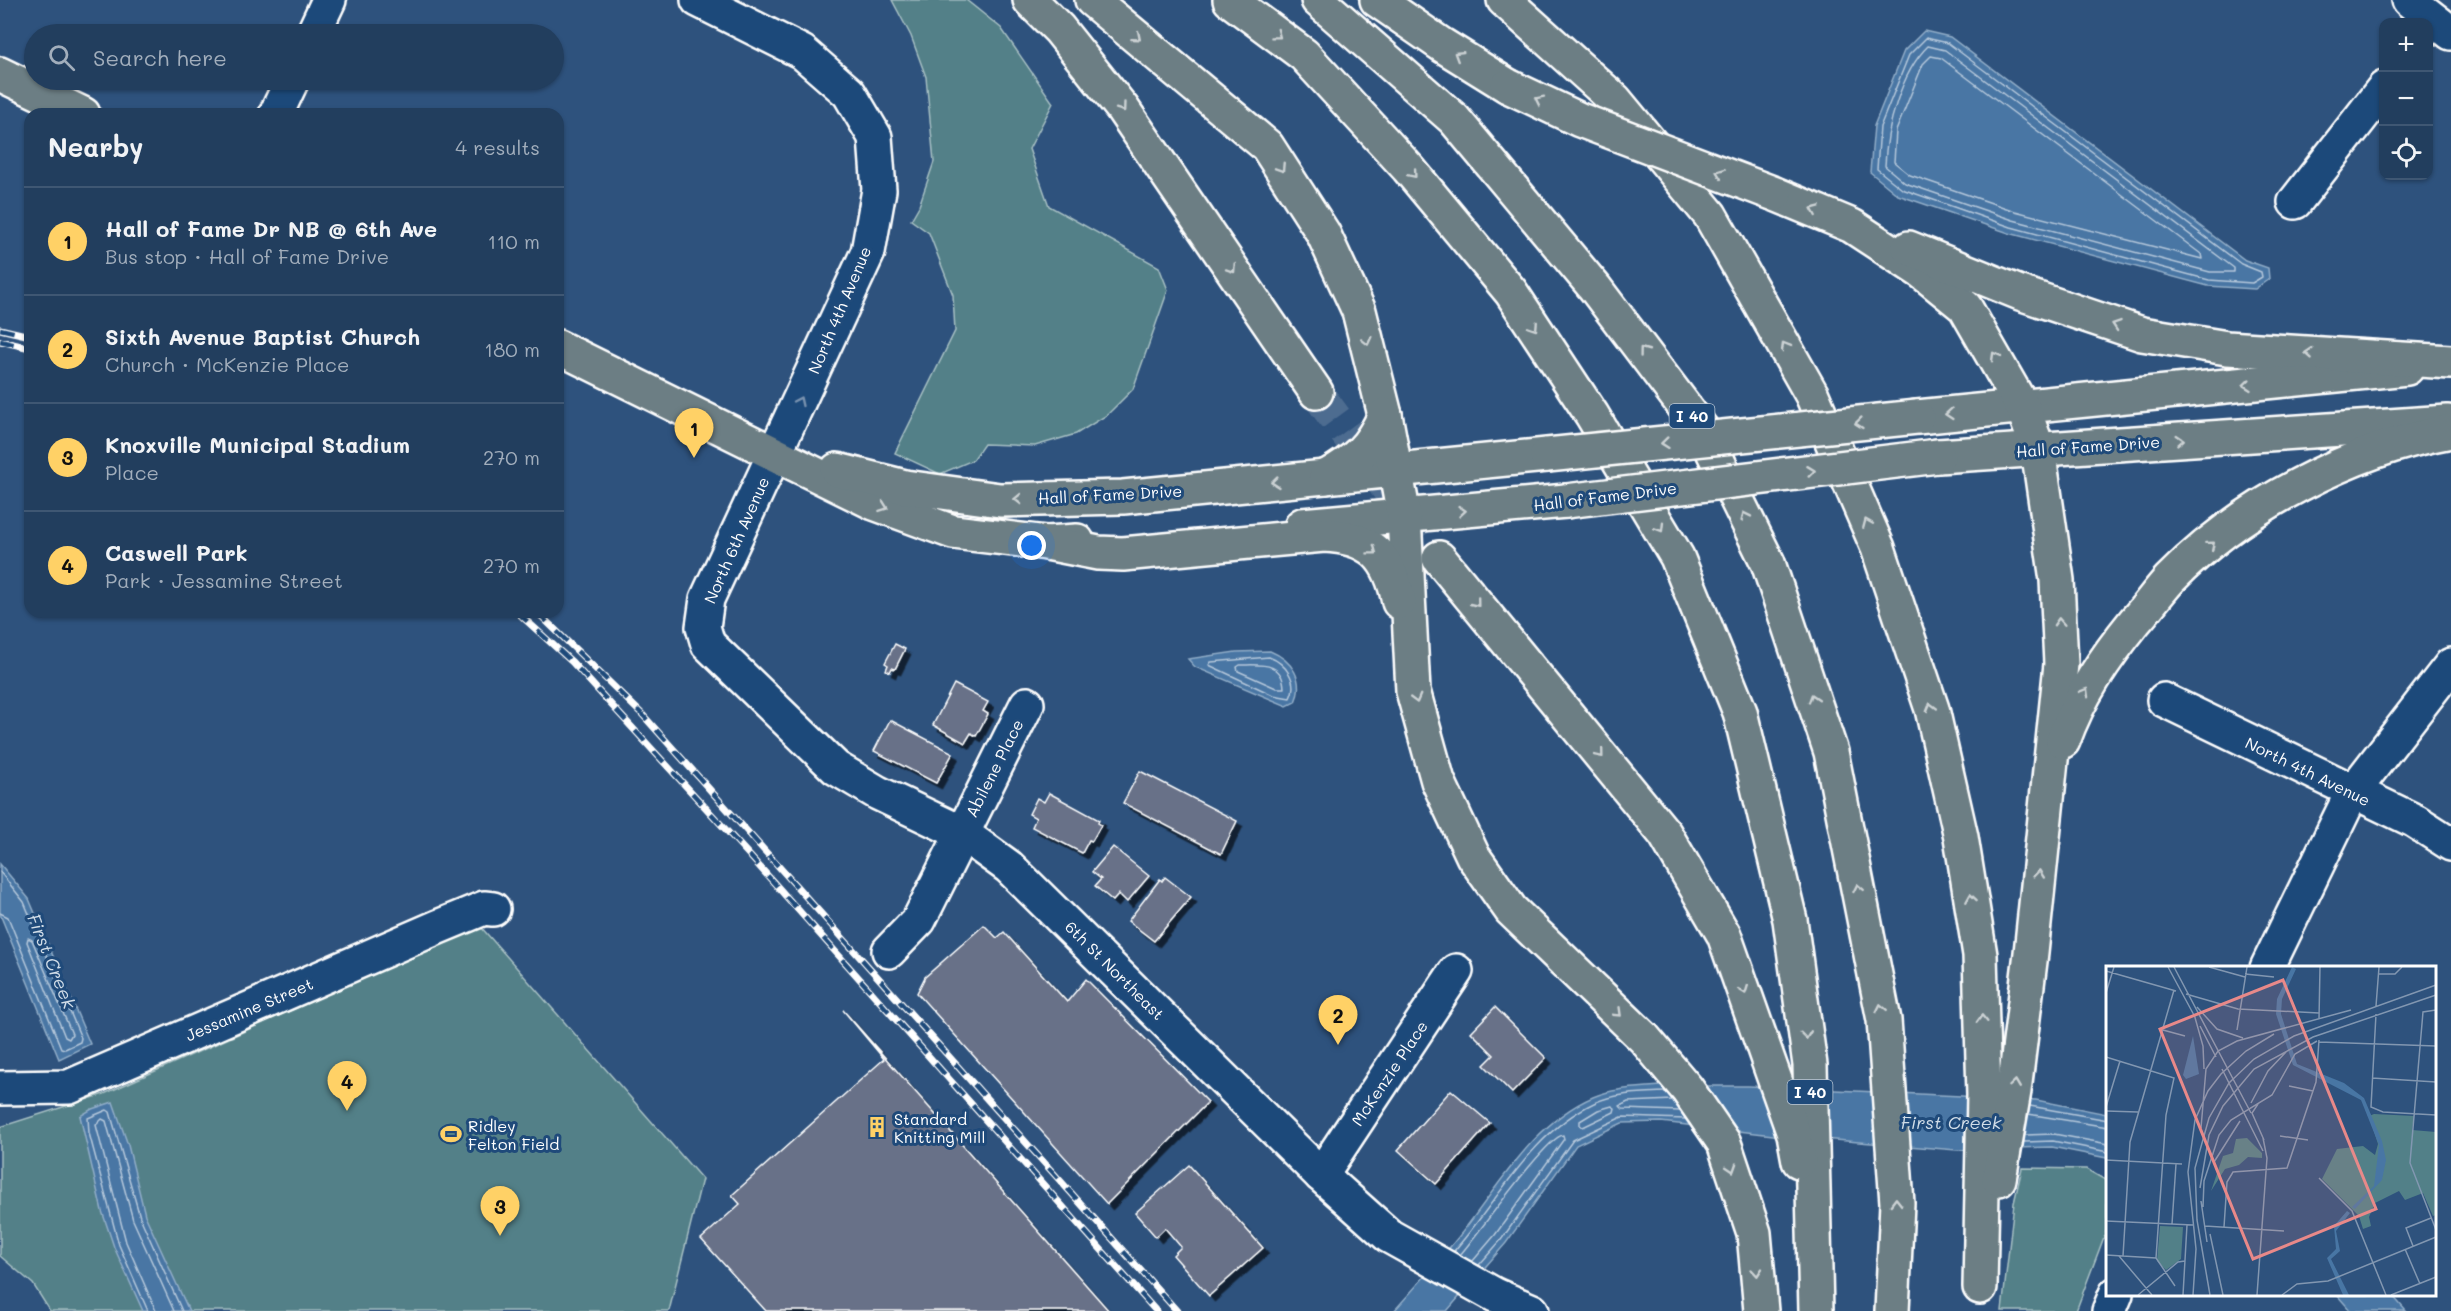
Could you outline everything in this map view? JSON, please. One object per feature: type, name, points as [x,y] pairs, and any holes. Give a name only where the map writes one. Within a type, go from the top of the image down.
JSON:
[{"type":"main road","points":[[1030,0],[1059,29],[1122,108],[1316,392]]},
{"type":"main road","points":[[1092,0],[1267,146],[1323,233],[1359,311],[1385,415],[1404,516],[1413,690],[1438,780],[1473,856],[1511,910],[1644,1038],[1687,1089],[1724,1143],[1754,1233],[1761,1311]]},
{"type":"main road","name":"I 40","points":[[1230,0],[1304,55],[1408,168],[1511,292],[1592,415],[1671,547],[1740,712],[1793,935],[1810,1065],[1816,1311]]},
{"type":"main road","name":"I 40","points":[[1318,0],[1454,119],[1595,288],[1703,431],[1768,563],[1831,752],[1884,1020],[1897,1203],[1892,1311]]},
{"type":"main road","points":[[1377,0],[1442,45],[1508,86],[1580,120],[1775,194],[2020,293],[2142,334],[2228,348],[2451,363]]},
{"type":"main road","points":[[1504,0],[1615,100],[1710,216],[1812,395],[1878,548],[1932,709],[1961,837],[1980,955],[1984,1095],[1978,1299]]},
{"type":"main road","points":[[0,74],[24,86]]},
{"type":"main road","points":[[33,90],[71,108]]},
{"type":"main road","points":[[1852,226],[1922,272],[1965,307],[2023,408],[2038,449],[2057,580],[2061,664],[2031,953],[2014,1091],[1978,1299]]},
{"type":"main road","name":"Hall of Fame Drive","points":[[564,350],[874,503],[953,532],[1047,543],[1237,531],[1566,501],[1938,456],[2451,422]]},
{"type":"main road","name":"Hall of Fame Drive","points":[[775,454],[905,487],[1000,500],[1123,496],[2023,408],[2451,363]]},
{"type":"main road","points":[[1326,477],[1352,462],[1374,440],[1385,415]]},
{"type":"main road","points":[[2047,785],[2073,714],[2105,658],[2171,579],[2240,520],[2320,472],[2409,438],[2451,431]]},
{"type":"main road","points":[[1047,543],[1098,553],[1123,554],[1324,535],[1356,539],[1381,557],[1390,568],[1412,665]]},
{"type":"main road","points":[[1439,558],[1665,834],[1724,935],[1794,1134],[1815,1250]]},
{"type":"street","points":[[318,24],[329,0]]},
{"type":"street","name":"North 4th Avenue","points":[[698,0],[802,52],[849,93],[875,137],[879,190],[868,252],[775,454]]},
{"type":"street","points":[[2409,0],[2438,28]]},
{"type":"street","points":[[279,108],[287,90]]},
{"type":"street","points":[[2295,202],[2379,94]]},
{"type":"street","name":"North 6th Avenue","points":[[703,627],[707,599],[775,454]]},
{"type":"street","name":"6th St Northeast","points":[[703,627],[708,644],[836,768],[878,793],[962,833],[1009,867],[1066,920],[1321,1175],[1389,1236],[1495,1295],[1532,1311]]},
{"type":"street","points":[[2268,966],[2352,793],[2451,665]]},
{"type":"street","name":"North 4th Avenue","points":[[2164,700],[2352,793],[2415,821],[2451,844]]},
{"type":"street","name":"Abilene Place","points":[[890,951],[919,920],[1027,704]]},
{"type":"street","name":"Jessamine Street","points":[[0,1088],[69,1087],[448,923],[484,908],[493,909]]},
{"type":"street","name":"McKenzie Place","points":[[1321,1175],[1456,971]]},
{"type":"street","points":[[2109,1311],[2115,1296]]},
{"type":"green space","points":[[892,0],[966,0],[1001,28],[1053,103],[1029,149],[1049,206],[1159,267],[1168,290],[1133,389],[1107,415],[1076,434],[1035,446],[984,444],[973,460],[940,474],[895,453],[955,331],[953,295],[929,233],[911,220],[919,206],[934,162],[926,77],[911,36]]},
{"type":"green space","points":[[480,926],[702,1179],[669,1311],[50,1311],[33,1284],[0,1256],[0,1127],[104,1094]]},
{"type":"green space","points":[[2022,1168],[2086,1169],[2106,1180],[2106,1232],[2076,1311],[2002,1311],[2014,1203]]},
{"type":"water","points":[[1924,31],[1950,37],[2245,260],[2268,268],[2269,279],[2255,289],[2208,286],[2009,233],[1898,195],[1870,172],[1874,126],[1904,51]]},
{"type":"water","points":[[1270,651],[1290,665],[1297,679],[1298,694],[1295,702],[1287,706],[1195,667],[1188,659],[1236,652]]},
{"type":"water","name":"First Creek","points":[[0,864],[29,899],[90,1044],[59,1059],[0,914]]},
{"type":"water","name":"First Creek","points":[[1660,1086],[1748,1086],[2036,1100],[2106,1114],[2106,1158],[2052,1147],[1957,1150],[1773,1135],[1661,1122],[1622,1123],[1576,1145],[1506,1243],[1447,1311],[1394,1311],[1460,1235],[1503,1177],[1535,1139],[1572,1108],[1601,1094]]},
{"type":"water","points":[[113,1102],[128,1145],[145,1215],[189,1311],[143,1311],[114,1247],[102,1211],[80,1116]]},
{"type":"water","points":[[2338,1296],[2393,1296],[2406,1311],[2351,1311]]},
{"type":"building","points":[[895,644],[905,649],[895,669],[892,668],[890,672],[886,670],[888,665],[885,663]]},
{"type":"building","points":[[954,684],[988,702],[983,711],[988,714],[976,736],[971,733],[965,743],[933,725]]},
{"type":"building","points":[[890,720],[953,753],[936,783],[874,751]]},
{"type":"building","points":[[1140,771],[1237,821],[1221,854],[1123,803]]},
{"type":"building","points":[[1049,793],[1099,820],[1098,823],[1101,825],[1082,853],[1032,827],[1036,818],[1029,814],[1037,798],[1044,802]]},
{"type":"building","points":[[1113,847],[1149,876],[1127,902],[1119,894],[1113,901],[1095,886],[1101,879],[1092,872]]},
{"type":"building","points":[[1165,877],[1191,897],[1154,941],[1128,921],[1160,879],[1162,881]]},
{"type":"building","points":[[984,925],[997,938],[1004,932],[1067,1002],[1086,979],[1208,1102],[1107,1204],[917,993],[925,977]]},
{"type":"building","points":[[1495,1007],[1546,1058],[1512,1093],[1484,1065],[1494,1055],[1471,1032]]},
{"type":"building","name":"Standard Knitting Mill","points":[[843,1010],[1109,1311],[766,1311],[701,1239],[740,1204],[732,1195],[884,1059]]},
{"type":"building","points":[[1451,1090],[1490,1123],[1436,1184],[1398,1150]]},
{"type":"building","points":[[1189,1165],[1263,1248],[1209,1296],[1173,1255],[1181,1247],[1165,1228],[1156,1237],[1135,1213]]},
{"type":"tunnel","points":[[1316,392],[1439,558]]},
{"type":"railway","points":[[0,329],[24,335]]},
{"type":"railway","points":[[0,341],[24,347]]},
{"type":"railway","points":[[524,618],[572,662],[750,856],[1156,1311]]},
{"type":"railway","points":[[543,618],[642,714],[1177,1311]]},
{"type":"place","name":"Hall of Fame Dr NB @ 6th Ave","points":[[694,458]]},
{"type":"place","name":"Sixth Avenue Baptist Church","points":[[1338,1045]]},
{"type":"place","name":"Caswell Park","points":[[347,1111]]},
{"type":"place","name":"Standard Knitting Mill","points":[[877,1127]]},
{"type":"place","name":"Ridley Felton Field","points":[[451,1134]]},
{"type":"place","name":"Knoxville Municipal Stadium","points":[[500,1236]]}]
